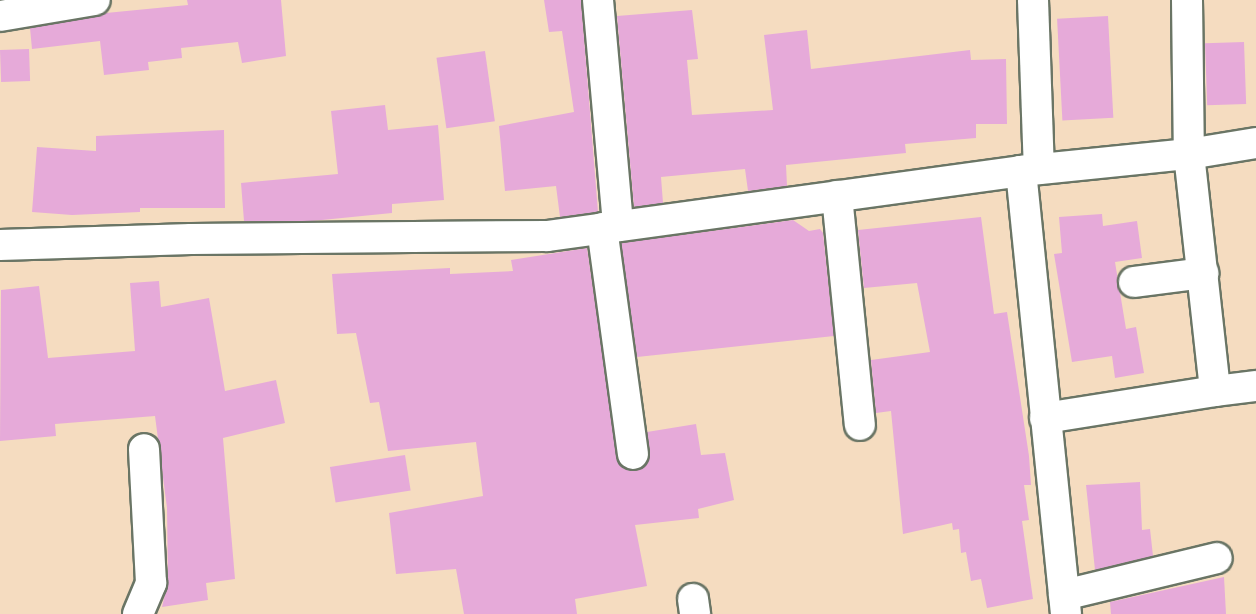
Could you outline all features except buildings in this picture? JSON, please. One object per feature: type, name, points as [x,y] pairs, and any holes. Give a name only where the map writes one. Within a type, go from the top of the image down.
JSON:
[{"type":"street","points":[[0,16],[95,0]]},
{"type":"street","points":[[598,0],[610,227],[633,454]]},
{"type":"street","points":[[1033,0],[1030,170],[1045,418],[1065,605],[1217,558]]},
{"type":"street","points":[[1187,0],[1189,154],[1215,391]]},
{"type":"street","points":[[0,245],[191,239],[547,236],[1030,170],[1189,154],[1256,143]]},
{"type":"street","points":[[837,196],[860,425]]},
{"type":"street","points":[[1134,282],[1203,273]]},
{"type":"street","points":[[1045,418],[1256,386]]},
{"type":"street","points":[[138,614],[151,583],[144,449]]}]
